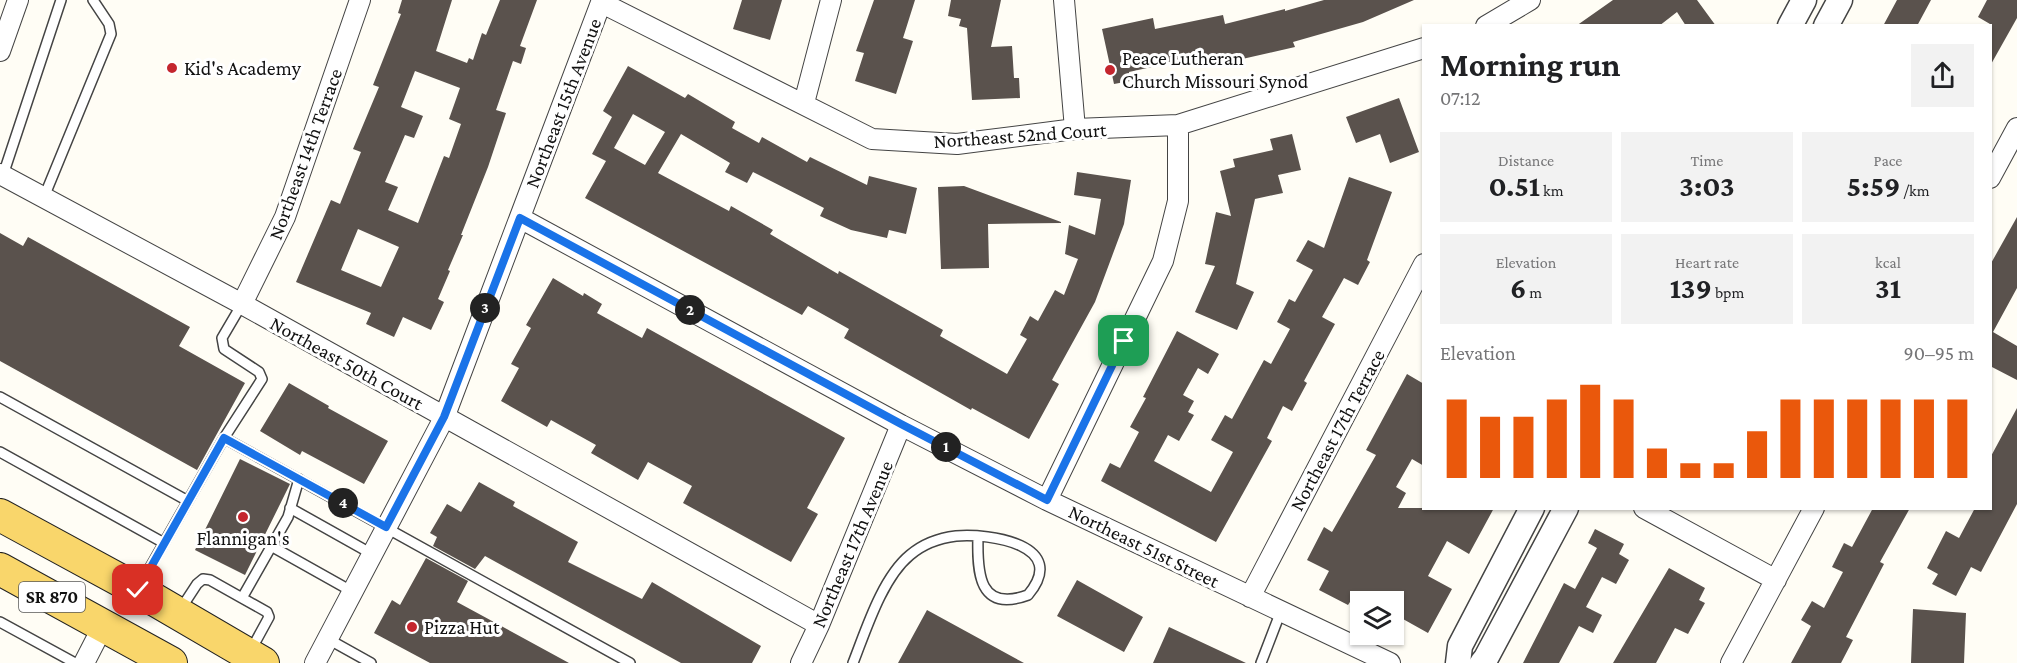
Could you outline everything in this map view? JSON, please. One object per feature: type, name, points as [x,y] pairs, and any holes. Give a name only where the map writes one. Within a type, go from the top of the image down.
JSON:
[{"type":"main road","name":"SR 870","points":[[0,515],[138,590],[256,659]]},
{"type":"main road","name":"SR 870","points":[[0,569],[171,663]]},
{"type":"street","points":[[0,51],[18,0]]},
{"type":"street","name":"Northeast 14th Terrace","points":[[242,304],[285,217],[360,0]]},
{"type":"street","points":[[804,103],[831,0]]},
{"type":"street","points":[[1064,0],[1075,129]]},
{"type":"street","points":[[1489,24],[1530,0]]},
{"type":"street","points":[[1791,24],[1804,0]]},
{"type":"street","points":[[1827,24],[1839,0]]},
{"type":"street","name":"Northeast 52nd Court","points":[[602,1],[872,139],[957,144],[1075,129],[1178,125],[1422,49]]},
{"type":"street","name":"Northeast 15th Avenue","points":[[315,663],[444,417],[602,1]]},
{"type":"street","points":[[1047,500],[1163,261],[1178,201],[1178,125]]},
{"type":"street","points":[[1992,174],[2017,128]]},
{"type":"street","name":"Northeast 50th Court","points":[[1,175],[242,304],[819,626]]},
{"type":"street","name":"Northeast 51st Street","points":[[520,218],[901,424],[1047,500],[1390,663]]},
{"type":"street","name":"Northeast 17th Terrace","points":[[1250,597],[1422,268]]},
{"type":"street","name":"Northeast 17th Avenue","points":[[801,663],[819,626],[901,424]]},
{"type":"street","points":[[1458,663],[1460,646],[1531,510]]},
{"type":"street","points":[[1482,663],[1565,510]]},
{"type":"street","points":[[1648,510],[1776,580]]},
{"type":"street","points":[[1731,663],[1813,510]]},
{"type":"street","points":[[84,663],[103,626]]},
{"type":"lane","points":[[1,175],[61,0]]},
{"type":"lane","points":[[44,197],[111,34],[109,24],[93,0]]},
{"type":"lane","points":[[138,590],[224,438],[262,379],[259,372],[224,349],[222,338],[242,304]]},
{"type":"lane","points":[[0,397],[188,501]]},
{"type":"lane","points":[[224,438],[630,663]]},
{"type":"lane","points":[[0,452],[164,543]]},
{"type":"lane","points":[[242,598],[288,517],[299,479]]},
{"type":"lane","points":[[290,508],[372,554]]},
{"type":"lane","points":[[853,663],[885,589],[896,570],[910,555],[931,542],[956,536],[978,537],[1012,541],[1024,547],[1034,555],[1040,565],[1040,576],[1028,594],[1008,600],[999,598],[982,585],[977,565],[978,537]]},
{"type":"lane","points":[[271,546],[353,592]]},
{"type":"lane","points":[[178,614],[202,579],[210,580],[267,612],[269,617],[256,659]]},
{"type":"lane","points":[[1261,663],[1281,611]]},
{"type":"lane","points":[[0,621],[75,663]]},
{"type":"lane","points":[[328,639],[371,663]]},
{"type":"building","points":[[402,0],[452,0],[436,51],[467,63],[469,58],[473,60],[482,33],[486,35],[500,0],[537,0],[520,46],[526,48],[521,64],[513,61],[496,110],[506,113],[438,299],[444,302],[431,330],[403,317],[394,337],[366,324],[371,313],[296,282],[331,200],[340,204],[361,152],[353,149],[379,87],[373,85],[401,14],[398,13]],"holes":[[[415,71],[460,88],[449,119],[461,124],[449,158],[444,156],[418,223],[388,210],[398,187],[385,182],[405,135],[414,138],[423,116],[401,107]],[[358,229],[399,247],[381,287],[341,270]]]},
{"type":"building","points":[[742,0],[782,0],[770,40],[733,29]]},
{"type":"building","points":[[874,0],[915,0],[903,38],[913,41],[896,94],[855,81],[864,53],[856,51]]},
{"type":"building","points":[[951,0],[1001,0],[991,47],[1012,46],[1014,78],[1019,78],[1020,98],[972,100],[967,28],[959,26],[961,19],[948,16]]},
{"type":"building","points":[[1324,0],[1414,0],[1363,22],[1293,42],[1295,47],[1207,67],[1205,57],[1175,64],[1174,62],[1129,72],[1130,81],[1114,84],[1102,29],[1153,18],[1155,29],[1223,15],[1225,24]]},
{"type":"building","points":[[1613,0],[1697,0],[1715,24],[1685,24],[1677,12],[1662,24],[1579,24]]},
{"type":"building","points":[[1897,0],[1931,0],[1918,24],[1884,24]]},
{"type":"building","points":[[1987,0],[2017,0],[2017,18],[1992,62],[1992,24],[1978,17]]},
{"type":"building","points":[[628,66],[685,98],[688,94],[735,122],[732,128],[759,143],[762,137],[807,162],[810,157],[867,185],[869,176],[917,188],[906,234],[889,230],[887,238],[851,230],[820,216],[824,208],[753,172],[747,183],[725,172],[730,163],[681,134],[658,173],[729,211],[731,206],[773,230],[770,234],[838,274],[839,271],[943,330],[940,336],[1007,374],[1027,339],[1020,335],[1030,316],[1038,321],[1055,290],[1064,295],[1078,259],[1065,254],[1069,225],[1095,235],[1101,199],[1074,195],[1077,172],[1131,180],[1124,224],[1095,302],[1052,380],[1059,384],[1029,439],[972,408],[971,410],[844,338],[849,329],[808,306],[802,315],[585,198],[606,161],[592,154],[612,117],[603,111]],"holes":[[[633,114],[665,132],[645,165],[614,148]]]},
{"type":"building","points":[[1399,98],[1419,152],[1390,163],[1380,134],[1356,143],[1346,117]]},
{"type":"building","points":[[1292,134],[1301,170],[1278,175],[1283,193],[1255,199],[1236,284],[1254,292],[1237,330],[1195,312],[1215,266],[1205,264],[1216,212],[1231,216],[1220,171],[1235,167],[1233,159],[1273,150],[1270,139]]},
{"type":"building","points":[[1349,177],[1392,192],[1367,260],[1370,262],[1358,285],[1344,278],[1322,317],[1335,324],[1304,381],[1307,383],[1292,411],[1283,406],[1267,438],[1272,441],[1216,542],[1101,481],[1110,463],[1120,468],[1139,432],[1130,427],[1177,331],[1219,354],[1208,374],[1198,368],[1183,395],[1194,401],[1188,412],[1194,415],[1179,441],[1168,435],[1154,461],[1211,492],[1233,452],[1211,440],[1225,415],[1232,419],[1264,360],[1271,364],[1290,329],[1277,322],[1289,299],[1295,302],[1313,270],[1296,261],[1308,240],[1324,248]]},
{"type":"building","points":[[964,186],[1061,223],[988,224],[989,268],[941,269],[938,187]]},
{"type":"building","points":[[2017,217],[2017,288],[1993,332],[2017,346],[2017,380],[1992,367],[1992,261]]},
{"type":"building","points":[[0,233],[23,246],[28,237],[190,327],[179,346],[245,383],[197,470],[0,361]]},
{"type":"building","points":[[553,278],[583,296],[584,293],[602,304],[597,313],[642,338],[647,328],[845,438],[807,508],[818,514],[791,562],[683,503],[692,486],[648,462],[638,480],[591,453],[596,445],[551,420],[547,427],[501,401],[519,368],[511,364],[531,328],[526,325]]},
{"type":"building","points":[[1407,374],[1422,383],[1422,465],[1412,459],[1396,487],[1406,493],[1398,508],[1493,510],[1469,554],[1447,541],[1428,576],[1452,589],[1428,633],[1404,620],[1404,591],[1350,591],[1348,605],[1319,590],[1329,571],[1307,560],[1324,527],[1332,532],[1376,455],[1366,450]]},
{"type":"building","points":[[289,383],[329,406],[328,408],[388,441],[364,484],[302,451],[300,455],[260,431]]},
{"type":"building","points":[[2017,408],[2017,504],[1981,572],[1971,567],[1956,596],[1932,584],[1938,574],[1927,568],[1946,531],[1959,538],[1974,510],[1992,510],[1992,454]]},
{"type":"building","points":[[240,459],[290,484],[245,575],[195,550]]},
{"type":"building","points":[[479,482],[515,502],[513,506],[578,542],[568,562],[642,599],[652,582],[761,646],[752,663],[681,663],[485,556],[475,569],[433,546],[437,537],[430,533],[447,504],[461,512]]},
{"type":"building","points":[[1872,510],[1909,510],[1880,562],[1884,564],[1846,637],[1853,640],[1841,663],[1791,663],[1811,626],[1801,620],[1812,601],[1824,608],[1843,572],[1832,567],[1844,543],[1852,547]]},
{"type":"building","points":[[1595,529],[1624,544],[1619,554],[1629,560],[1616,584],[1602,577],[1586,607],[1602,615],[1593,633],[1579,626],[1559,663],[1523,663],[1564,583],[1575,589],[1597,548],[1588,543]]},
{"type":"building","points":[[426,558],[468,581],[457,602],[569,663],[430,663],[374,633],[392,600],[400,605]]},
{"type":"building","points":[[1669,568],[1705,588],[1699,600],[1705,603],[1688,634],[1675,628],[1656,663],[1613,663]]},
{"type":"building","points":[[1077,580],[1143,617],[1124,652],[1057,616]]},
{"type":"building","points":[[1913,609],[1966,613],[1964,663],[1911,663]]},
{"type":"building","points":[[927,610],[1024,663],[898,663]]},
{"type":"building","points":[[1169,627],[1246,663],[1153,663]]},
{"type":"place","name":"Kid's Academy","points":[[172,68]]},
{"type":"place","name":"Peace Lutheran Church Missouri Synod","points":[[1110,70]]},
{"type":"place","name":"Flannigan's","points":[[243,517]]},
{"type":"place","name":"Pizza Hut","points":[[412,627]]},
{"type":"route","points":[[138,590],[224,438],[386,527],[444,417],[520,218],[901,424],[1047,500],[1124,341]]}]
